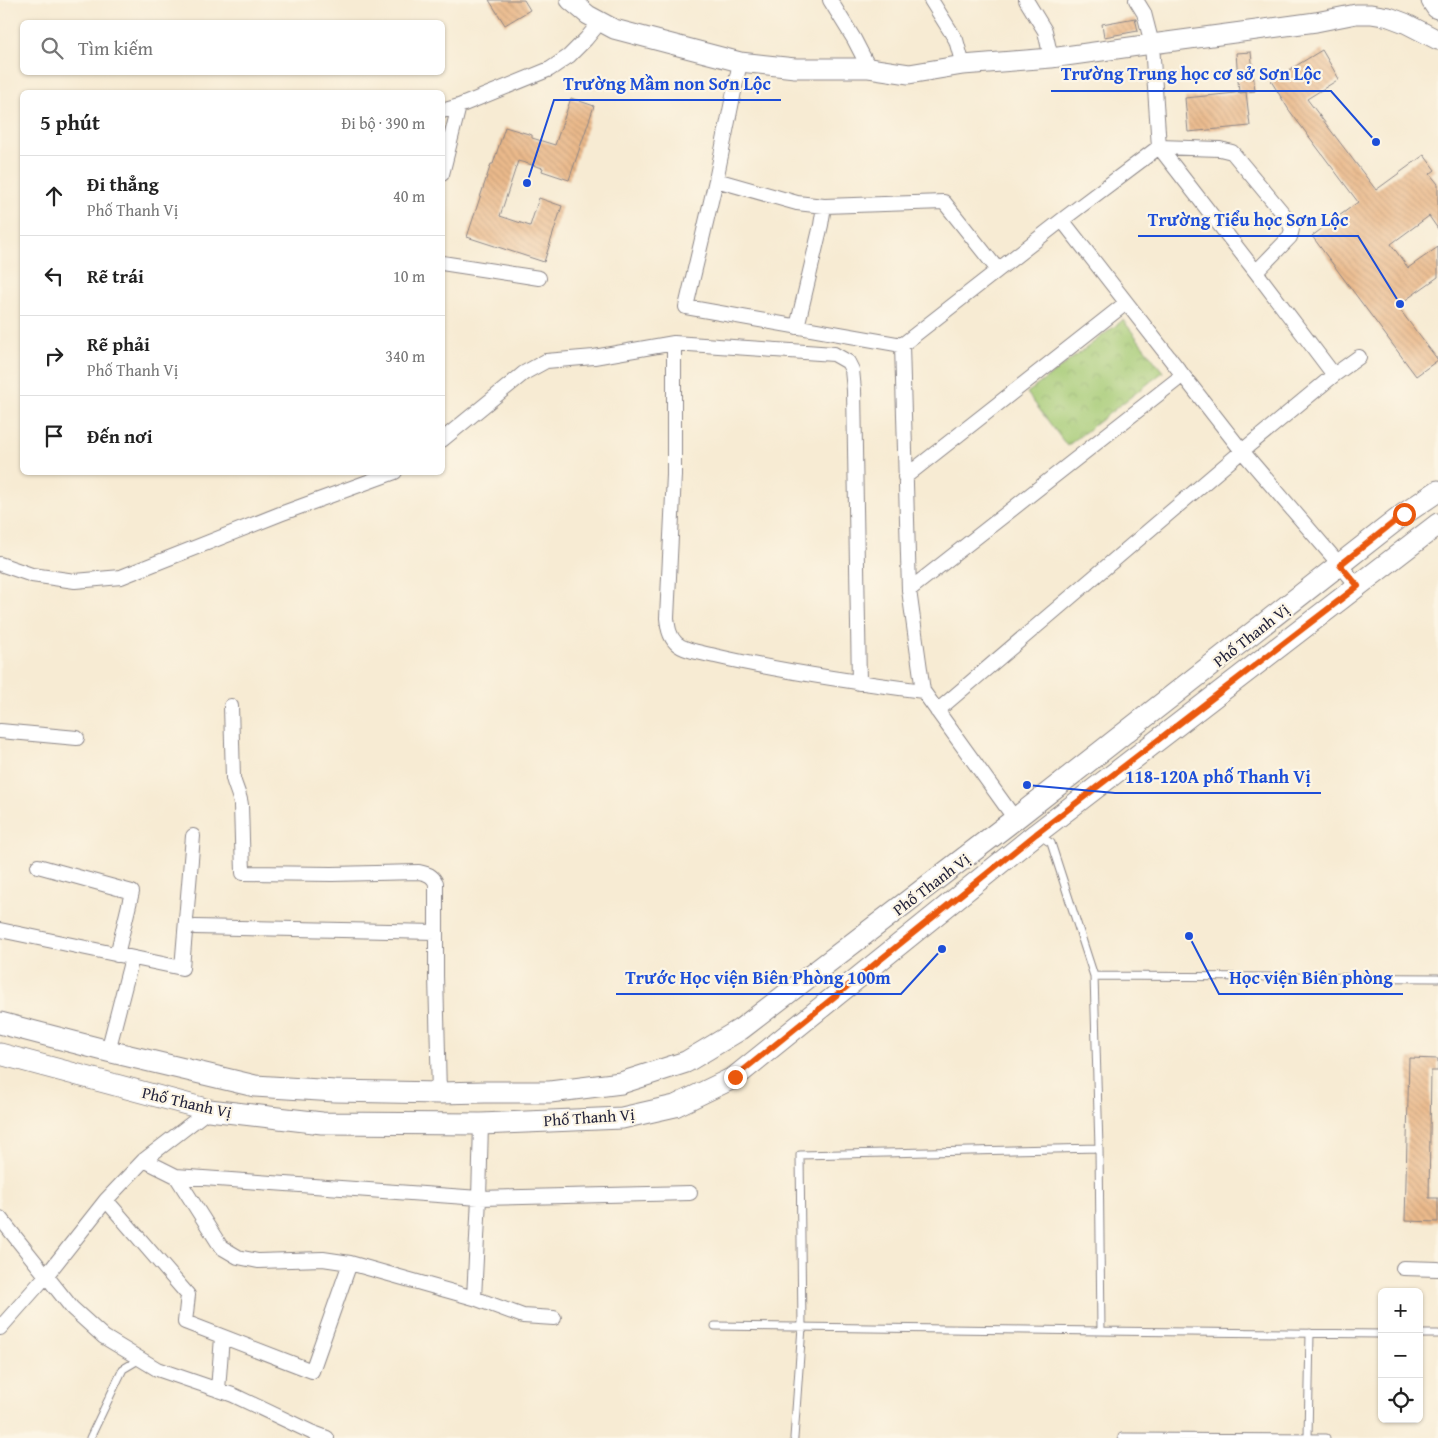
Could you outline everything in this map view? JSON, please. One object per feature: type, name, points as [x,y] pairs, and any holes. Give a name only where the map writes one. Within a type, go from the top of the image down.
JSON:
[{"type":"highway","points":[[1434,0],[1438,6]]},
{"type":"main road","name":"Phố Thanh Vị","points":[[0,1023],[255,1086],[335,1091],[439,1093],[550,1092],[621,1083],[686,1062],[742,1028],[1015,820],[1404,514],[1438,491]]},
{"type":"main road","name":"Phố Thanh Vị","points":[[0,1054],[210,1110],[322,1123],[481,1124],[622,1118],[675,1106],[735,1077],[1036,834],[1438,524]]},
{"type":"main road","points":[[1015,820],[1036,834]]},
{"type":"street","points":[[570,0],[588,15],[614,28],[740,62],[795,68],[869,68],[909,74],[963,64],[1051,58],[1316,22],[1356,14],[1389,17],[1406,23],[1438,40]]},
{"type":"street","points":[[830,0],[869,68]]},
{"type":"street","points":[[932,0],[956,40],[963,64]]},
{"type":"street","points":[[1026,0],[1045,31],[1051,58]]},
{"type":"street","points":[[1136,0],[1144,13],[1152,44],[1159,147],[1334,375]]},
{"type":"street","points":[[1339,17],[1355,0]]},
{"type":"street","points":[[445,110],[550,69],[570,56],[600,22]]},
{"type":"street","points":[[740,62],[716,180],[686,307],[902,345],[1159,147],[1220,149],[1232,152],[1287,218],[1292,234],[1256,272]]},
{"type":"street","points":[[445,162],[459,106]]},
{"type":"street","points":[[716,180],[797,203],[824,206],[944,202],[998,270]]},
{"type":"street","points":[[797,326],[824,206]]},
{"type":"street","points":[[1062,220],[1242,451],[1358,586]]},
{"type":"street","points":[[445,263],[539,278]]},
{"type":"street","points":[[905,477],[1126,303]]},
{"type":"street","points":[[674,343],[674,475],[667,618],[669,632],[676,644],[691,650],[770,668],[859,683],[923,691]]},
{"type":"street","points":[[445,438],[524,373],[546,361],[594,357],[674,343],[834,354],[848,362],[852,370],[854,390],[859,683]]},
{"type":"street","points":[[902,345],[909,590],[923,691],[1015,820]]},
{"type":"street","points":[[937,711],[1242,451],[1334,375],[1359,357]]},
{"type":"street","points":[[909,590],[1183,375]]},
{"type":"street","points":[[0,564],[32,575],[75,581],[121,578],[280,514],[387,475]]},
{"type":"street","points":[[231,706],[233,778],[241,804],[243,873],[332,874],[419,872],[433,877],[436,883],[439,1093]]},
{"type":"street","points":[[0,731],[77,738]]},
{"type":"street","points":[[0,930],[182,968],[193,836]]},
{"type":"street","points":[[38,866],[132,892],[117,955]]},
{"type":"street","points":[[194,927],[436,932]]},
{"type":"street","points":[[108,1051],[132,958]]},
{"type":"street","points":[[0,1328],[46,1276],[106,1200],[144,1160],[210,1110]]},
{"type":"street","points":[[474,1298],[480,1198],[481,1124]]},
{"type":"street","points":[[144,1160],[176,1176],[480,1198],[690,1193]]},
{"type":"street","points":[[176,1176],[221,1247],[238,1257],[258,1261],[323,1259],[350,1263],[474,1298],[523,1316],[554,1318]]},
{"type":"street","points":[[106,1200],[188,1295],[185,1322],[312,1371],[350,1263]]},
{"type":"street","points":[[0,1218],[72,1308],[104,1337],[157,1369],[233,1395],[327,1438]]},
{"type":"street","points":[[1403,1268],[1438,1269]]},
{"type":"street","points":[[218,1390],[222,1337]]},
{"type":"lane","points":[[1036,834],[1051,843],[1094,976],[1099,1148],[1100,1331]]},
{"type":"lane","points":[[1094,976],[1438,978]]},
{"type":"lane","points":[[794,1438],[802,1327],[800,1154],[1099,1148]]},
{"type":"lane","points":[[715,1326],[1378,1334]]},
{"type":"lane","points":[[1308,1437],[1310,1333]]},
{"type":"lane","points":[[1423,1334],[1438,1334]]},
{"type":"lane","points":[[90,1438],[123,1369],[140,1359]]},
{"type":"lane","points":[[1122,1437],[1326,1438]]},
{"type":"green space","points":[[1123,320],[1163,372],[1067,446],[1027,393]]},
{"type":"building","points":[[489,0],[524,0],[530,10],[505,25]]},
{"type":"building","points":[[1135,18],[1138,31],[1104,37],[1102,24]]},
{"type":"building","points":[[1322,50],[1339,79],[1307,99],[1376,190],[1424,155],[1435,170],[1430,174],[1438,184],[1438,229],[1429,216],[1391,244],[1408,268],[1438,247],[1438,277],[1397,306],[1438,360],[1416,376],[1312,236],[1358,202],[1289,110],[1271,81]]},
{"type":"building","points":[[1251,52],[1255,91],[1239,93],[1236,53]]},
{"type":"building","points":[[1246,92],[1250,126],[1188,132],[1185,98]]},
{"type":"building","points":[[571,98],[594,106],[569,180],[542,171],[543,168],[518,161],[500,216],[530,226],[539,198],[562,206],[544,262],[467,237],[505,127],[532,135],[532,138],[555,145]]},
{"type":"building","points":[[1409,1058],[1438,1059],[1438,1071],[1431,1071],[1429,1198],[1438,1198],[1438,1222],[1405,1221]]},
{"type":"place","name":"Trường Trung học cơ sở Sơn Lộc","points":[[1376,142]]},
{"type":"place","name":"Trường Mầm non Sơn Lộc","points":[[527,183]]},
{"type":"place","name":"Trường Tiểu học Sơn Lộc","points":[[1400,304]]},
{"type":"place","name":"118-120A phố Thanh Vị","points":[[1027,785]]},
{"type":"place","name":"Học viện Biên phòng","points":[[1189,936]]},
{"type":"place","name":"Trước Học viện Biên Phòng 100m","points":[[942,949]]},
{"type":"route","points":[[735,1077],[1036,834],[1358,586],[1340,565],[1404,514]]}]
